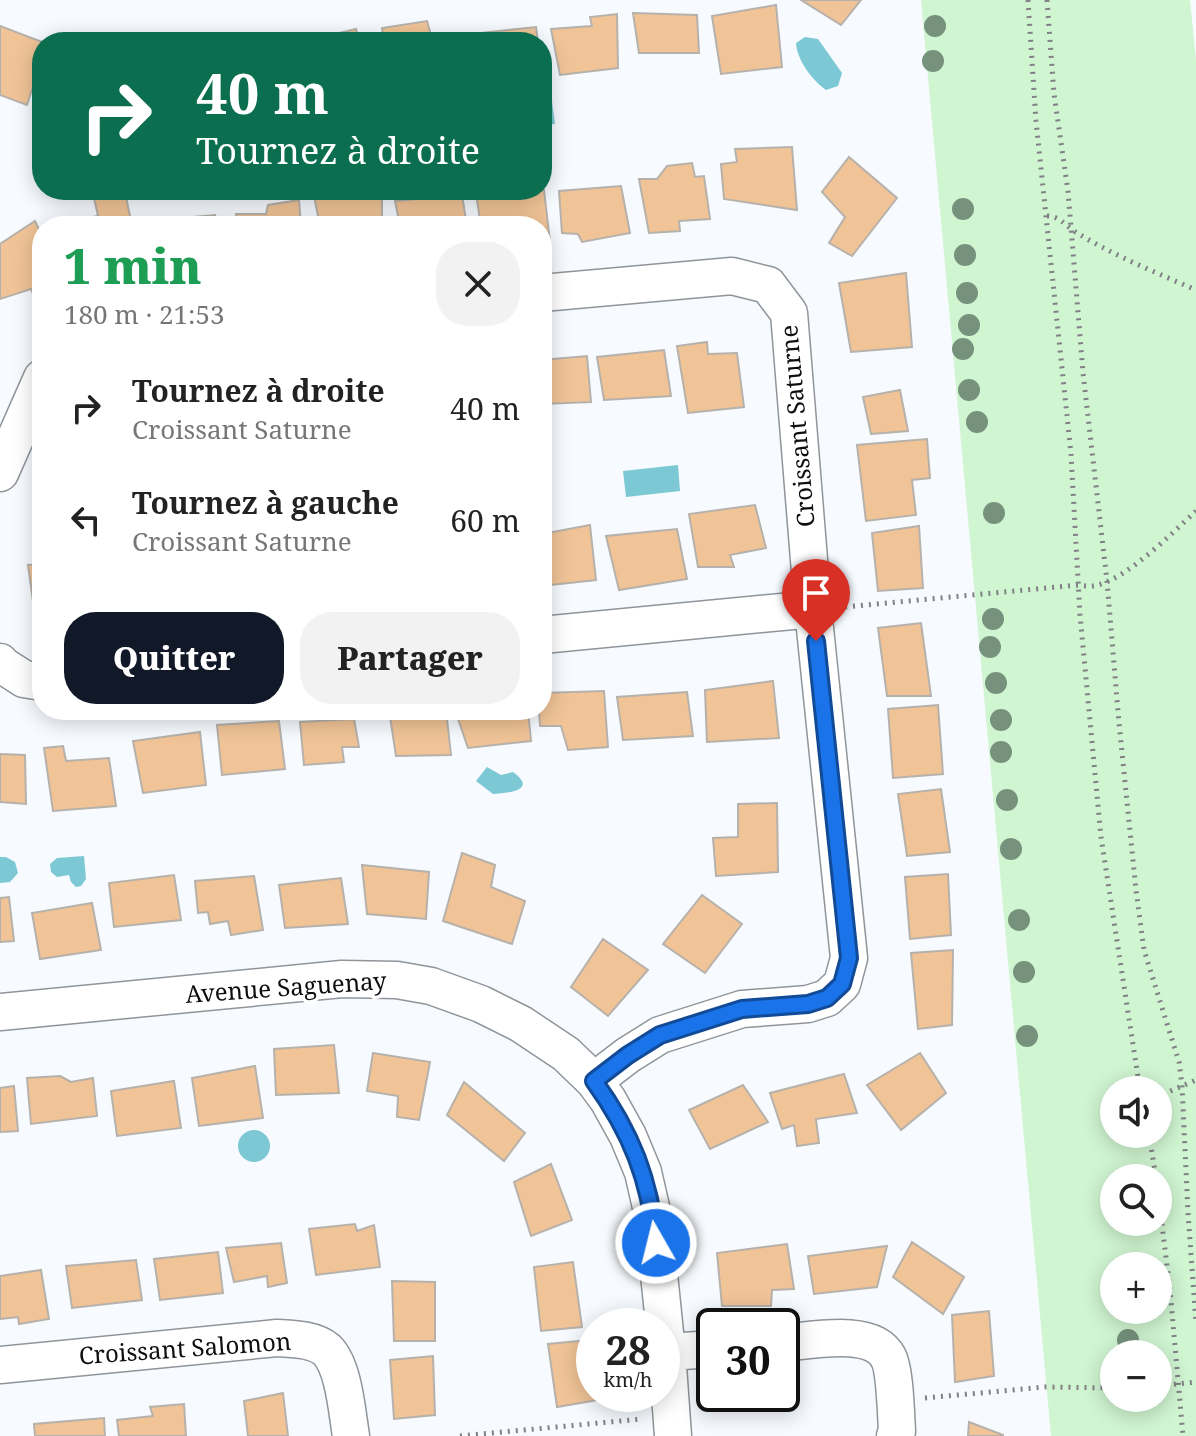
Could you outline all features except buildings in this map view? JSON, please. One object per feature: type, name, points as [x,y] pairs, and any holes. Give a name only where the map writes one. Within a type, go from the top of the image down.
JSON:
[{"type":"street","name":"Croissant Saturne","points":[[552,292],[732,276],[768,285],[789,313],[826,608],[849,958],[842,984],[827,998],[808,1004],[742,1009],[660,1035],[594,1081]]},
{"type":"street","points":[[0,473],[32,401]]},
{"type":"street","points":[[552,634],[826,608]]},
{"type":"street","points":[[0,662],[24,679],[32,680]]},
{"type":"street","name":"Avenue Saguenay","points":[[0,1012],[342,979],[397,980],[431,986],[481,1004],[521,1024],[566,1054],[594,1081],[608,1100],[643,1172],[653,1216],[662,1308]]},
{"type":"street","name":"Croissant Salomon","points":[[0,1365],[277,1338],[307,1341],[326,1350],[340,1373],[351,1436]]},
{"type":"street","points":[[800,1342],[859,1338],[879,1346],[889,1359],[895,1400],[895,1436]]},
{"type":"path","points":[[1028,0],[1036,121],[1071,454],[1078,585],[1101,837],[1138,1076]]},
{"type":"path","points":[[1047,0],[1136,890],[1144,950],[1179,1062],[1182,1085],[1196,1323]]},
{"type":"path","points":[[1047,216],[1196,290]]},
{"type":"path","points":[[826,608],[1095,586],[1115,578],[1139,561],[1196,511]]},
{"type":"path","points":[[1172,1090],[1196,1080]]},
{"type":"path","points":[[1163,1236],[1183,1436]]},
{"type":"path","points":[[1172,1384],[1196,1382]]},
{"type":"path","points":[[912,1399],[1045,1387],[1100,1388]]},
{"type":"path","points":[[460,1436],[663,1427]]},
{"type":"green space","points":[[921,0],[1190,0],[1196,60],[1196,1436],[1051,1436]]},
{"type":"water","points":[[805,37],[818,39],[842,73],[838,86],[826,90],[806,69],[796,43]]},
{"type":"water","points":[[678,465],[680,491],[626,497],[623,471]]},
{"type":"water","points":[[487,767],[501,775],[513,772],[523,783],[522,787],[512,792],[493,794],[476,781]]},
{"type":"water","points":[[84,856],[86,879],[81,886],[76,887],[69,875],[57,877],[51,872],[50,864],[57,858]]},
{"type":"water","points":[[0,857],[15,862],[18,873],[10,882],[0,883]]},
{"type":"water","points":[[254,1130],[265,1135],[270,1146],[265,1157],[254,1162],[243,1157],[238,1146],[243,1135]]},
{"type":"route","points":[[656,1243],[643,1172],[628,1136],[594,1081],[660,1035],[742,1009],[808,1004],[827,998],[842,984],[849,958],[816,641]]}]
